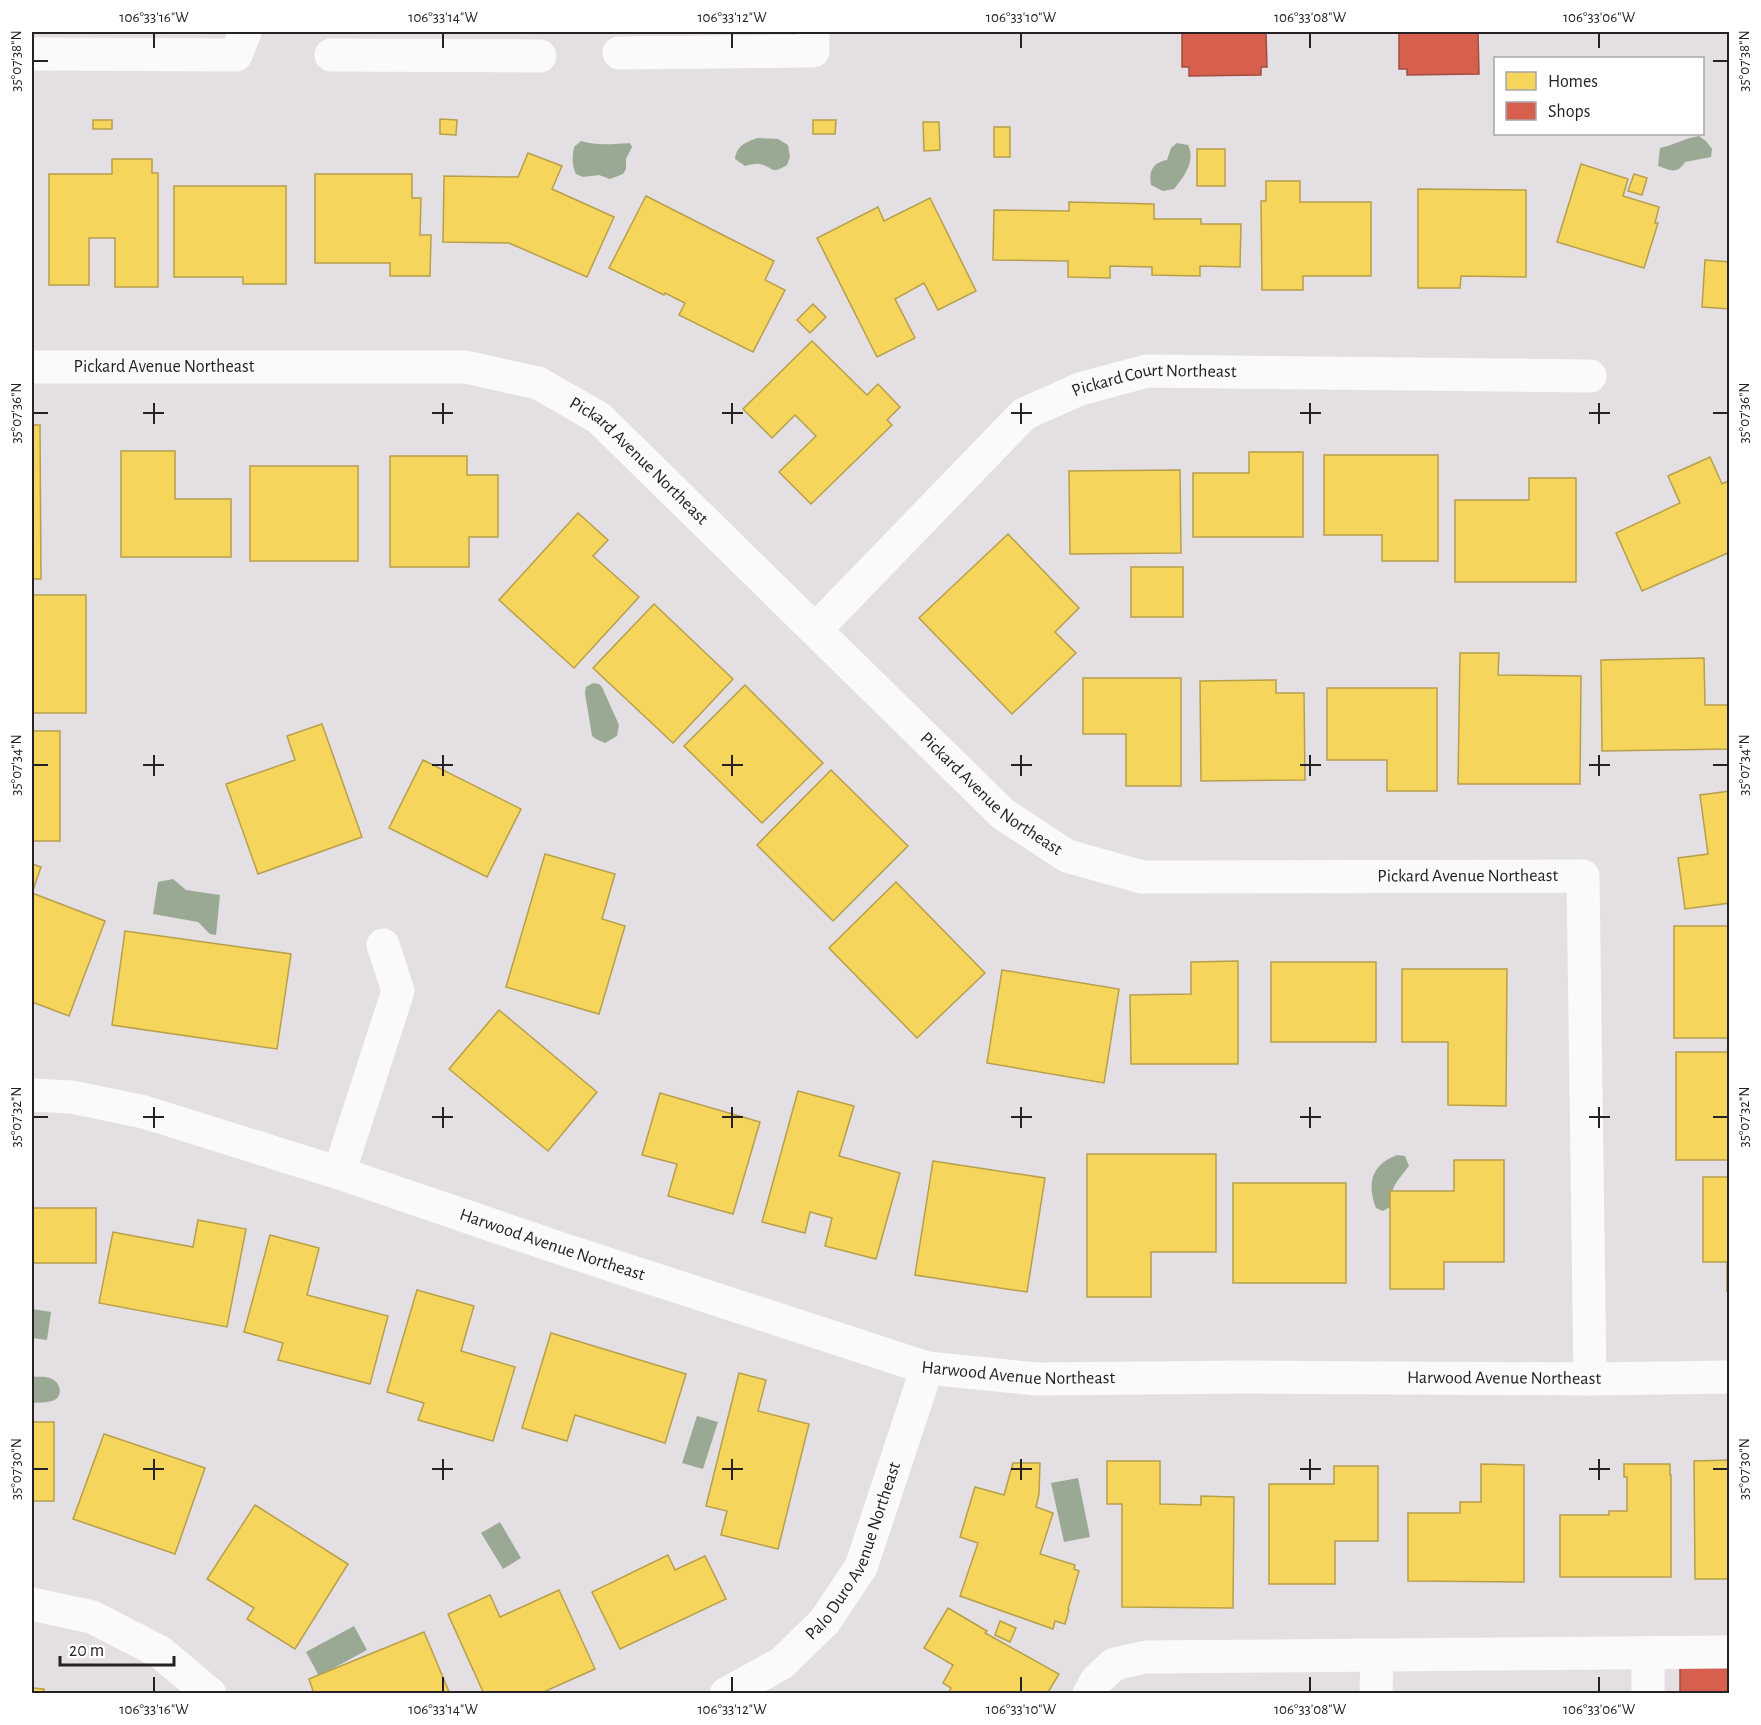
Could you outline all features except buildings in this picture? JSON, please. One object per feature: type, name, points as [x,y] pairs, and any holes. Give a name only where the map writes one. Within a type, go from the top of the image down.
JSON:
[{"type":"street","points":[[32,54],[236,55],[245,32]]},
{"type":"street","points":[[619,53],[813,51],[813,32]]},
{"type":"street","points":[[331,55],[428,43],[540,56]]},
{"type":"street","name":"Pickard Avenue Northeast","points":[[32,367],[466,367],[538,383],[599,418],[816,628],[1003,814],[1067,856],[1142,878],[1583,876],[1590,1379]]},
{"type":"street","name":"Pickard Court Northeast","points":[[816,628],[1024,414],[1080,389],[1147,371],[1590,376]]},
{"type":"street","points":[[339,1173],[398,991],[383,945]]},
{"type":"street","name":"Harwood Avenue Northeast","points":[[32,1095],[72,1097],[144,1112],[339,1173],[562,1249],[927,1368],[1036,1379],[1730,1377]]},
{"type":"street","name":"Palo Duro Avenue Northeast","points":[[726,1694],[782,1663],[825,1621],[861,1567],[927,1368]]},
{"type":"street","points":[[32,1604],[92,1617],[160,1652],[210,1694]]},
{"type":"street","points":[[1089,1694],[1095,1681],[1114,1664],[1146,1657],[1730,1652]]},
{"type":"street","points":[[1648,1653],[1648,1694]]},
{"type":"street","points":[[1376,1694],[1377,1655]]},
{"type":"shaded area","points":[[1699,136],[1712,149],[1711,157],[1685,162],[1676,170],[1658,166],[1660,148]]},
{"type":"shaded area","points":[[757,138],[778,139],[788,145],[790,157],[787,165],[773,170],[758,164],[745,166],[735,159],[736,154],[745,143]]},
{"type":"shaded area","points":[[581,141],[599,144],[630,143],[632,147],[626,159],[626,169],[623,174],[610,179],[599,175],[583,177],[576,174],[573,151]]},
{"type":"shaded area","points":[[1177,143],[1188,145],[1190,163],[1174,189],[1163,191],[1151,185],[1151,172],[1158,163],[1167,160],[1171,148]]},
{"type":"shaded area","points":[[593,683],[602,687],[619,725],[617,736],[605,743],[592,736],[585,693],[586,687]]},
{"type":"shaded area","points":[[173,879],[186,890],[220,895],[216,935],[210,934],[198,922],[153,914],[158,882]]},
{"type":"shaded area","points":[[1397,1155],[1405,1156],[1409,1166],[1393,1189],[1390,1207],[1383,1211],[1376,1208],[1373,1199],[1373,1176],[1381,1164]]},
{"type":"shaded area","points":[[32,1309],[51,1312],[47,1340],[32,1338]]},
{"type":"shaded area","points":[[32,1377],[47,1377],[55,1381],[60,1390],[58,1397],[50,1402],[32,1403]]},
{"type":"shaded area","points":[[697,1416],[718,1422],[703,1469],[682,1463]]},
{"type":"shaded area","points":[[1078,1478],[1090,1537],[1064,1542],[1051,1483]]},
{"type":"shaded area","points":[[500,1522],[521,1558],[503,1569],[481,1533]]},
{"type":"shaded area","points":[[354,1626],[367,1650],[319,1676],[306,1652]]}]
